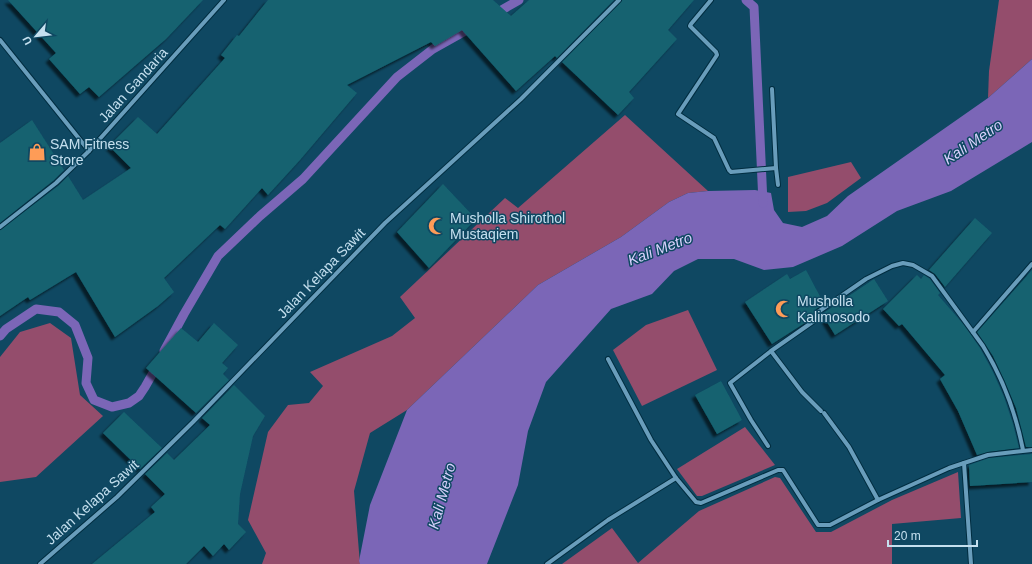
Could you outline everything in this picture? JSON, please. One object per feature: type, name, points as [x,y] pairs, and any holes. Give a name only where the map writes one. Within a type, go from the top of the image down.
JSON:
[{"type":"street","name":"Jalan Gandaria","points":[[0,228],[56,183],[89,151],[224,0]]},
{"type":"street","name":"Jalan Kelapa Sawit","points":[[40,564],[117,497],[193,422],[385,223],[521,99],[619,0]]},
{"type":"street","points":[[711,0],[690,26],[716,52],[717,55],[678,114],[714,138],[731,172],[776,168]]},
{"type":"street","points":[[0,40],[89,151]]},
{"type":"street","points":[[772,89],[778,185]]},
{"type":"street","points":[[768,446],[750,420],[730,383],[771,351],[814,321],[818,312],[866,279],[892,266],[903,263],[913,265],[932,276],[990,358],[1004,389],[1020,435],[1023,450]]},
{"type":"street","points":[[973,332],[1032,264]]},
{"type":"street","points":[[771,351],[802,392],[822,412],[849,447],[878,500]]},
{"type":"street","points":[[608,359],[651,440],[676,478],[696,502],[701,503],[778,470],[783,470],[818,525],[830,525],[878,500],[949,468],[988,455],[1032,450]]},
{"type":"street","points":[[964,463],[971,564]]},
{"type":"street","points":[[547,564],[608,520],[676,478]]},
{"type":"shaded area","points":[[999,0],[1032,0],[1032,59],[988,98],[989,71]]},
{"type":"shaded area","points":[[625,115],[708,191],[688,193],[669,202],[621,237],[538,285],[407,410],[370,433],[354,491],[360,564],[262,564],[266,553],[248,520],[268,432],[288,405],[309,403],[323,386],[310,372],[392,336],[415,318],[400,297],[505,198],[518,208]]},
{"type":"shaded area","points":[[851,162],[861,178],[827,203],[806,211],[788,212],[788,177]]},
{"type":"shaded area","points":[[688,310],[717,370],[642,406],[613,350],[646,325]]},
{"type":"shaded area","points":[[50,323],[71,338],[80,395],[103,416],[36,477],[0,482],[0,357],[20,332]]},
{"type":"shaded area","points":[[745,427],[775,465],[702,496],[697,496],[677,469]]},
{"type":"shaded area","points":[[958,472],[961,518],[892,524],[892,564],[562,564],[612,528],[638,563],[699,511],[775,477],[780,478],[816,532],[831,532],[892,500]]},
{"type":"water","name":"Kali Metro","points":[[1032,59],[1032,142],[951,191],[897,211],[842,246],[793,267],[764,270],[734,259],[698,259],[674,271],[652,294],[611,309],[546,382],[528,431],[518,485],[487,564],[360,564],[359,561],[370,505],[407,410],[538,285],[621,237],[669,202],[688,193],[755,190],[771,193],[774,210],[783,223],[802,227],[827,216],[848,196],[988,98]]},
{"type":"building","points":[[8,0],[203,0],[166,39],[99,97],[89,87],[80,94],[49,59],[56,53]]},
{"type":"building","points":[[268,0],[493,0],[511,16],[529,0],[614,0],[557,58],[555,56],[516,91],[462,30],[435,46],[431,42],[347,85],[357,93],[268,195],[262,188],[225,229],[220,225],[164,278],[174,292],[158,306],[115,337],[76,272],[30,300],[28,297],[0,316],[0,230],[58,186],[68,176],[83,200],[131,168],[109,146],[138,117],[157,134],[225,58],[221,55],[237,35],[239,36]]},
{"type":"building","points":[[622,0],[694,0],[668,30],[677,39],[629,92],[634,98],[618,115],[562,62]]},
{"type":"building","points":[[32,120],[64,170],[54,180],[0,223],[0,143]]},
{"type":"building","name":"Musholla Shirothol Mustaqiem","points":[[443,184],[476,219],[429,268],[397,232]]},
{"type":"building","points":[[975,218],[992,233],[945,287],[935,274],[929,270]]},
{"type":"building","name":"Musholla Kalimosodo","points":[[806,270],[824,304],[816,309],[811,319],[772,344],[745,302],[787,274],[790,279]]},
{"type":"building","points":[[1032,270],[1032,447],[1026,447],[1016,408],[1005,382],[993,356],[977,332]]},
{"type":"building","points":[[917,275],[921,279],[924,275],[930,279],[940,293],[938,295],[964,325],[980,348],[1004,397],[1019,448],[977,455],[958,411],[940,379],[945,375],[902,324],[899,326],[883,309]]},
{"type":"building","points":[[874,279],[888,301],[835,335],[822,314]]},
{"type":"building","points":[[214,323],[238,345],[222,363],[228,368],[223,374],[229,380],[196,413],[146,368],[181,328],[198,342]]},
{"type":"building","points":[[721,381],[742,420],[717,434],[695,395]]},
{"type":"building","points":[[234,385],[265,416],[253,436],[240,494],[238,524],[246,532],[229,550],[224,544],[213,556],[204,546],[186,564],[92,564],[155,512],[151,507],[165,494],[145,474],[167,453],[174,460],[210,425],[202,418]]},
{"type":"building","points":[[124,412],[162,448],[140,469],[103,433]]},
{"type":"building","points":[[1032,454],[1032,482],[970,486],[969,465],[989,458]]},
{"type":"waterway","points":[[493,15],[519,0]]},
{"type":"waterway","points":[[746,0],[754,7],[763,203]]},
{"type":"waterway","points":[[164,351],[218,256],[260,216],[303,179],[397,77],[433,49],[474,26]]},
{"type":"waterway","points":[[0,336],[6,329],[36,309],[59,312],[75,325],[88,358],[86,383],[94,400],[112,407],[129,403],[139,396],[158,364]]},
{"type":"place","name":"SAM Fitness Store","points":[[37,152]]},
{"type":"place","name":"Musholla Shirothol Mustaqiem","points":[[437,226]]},
{"type":"place","name":"Musholla Kalimosodo","points":[[784,309]]}]
